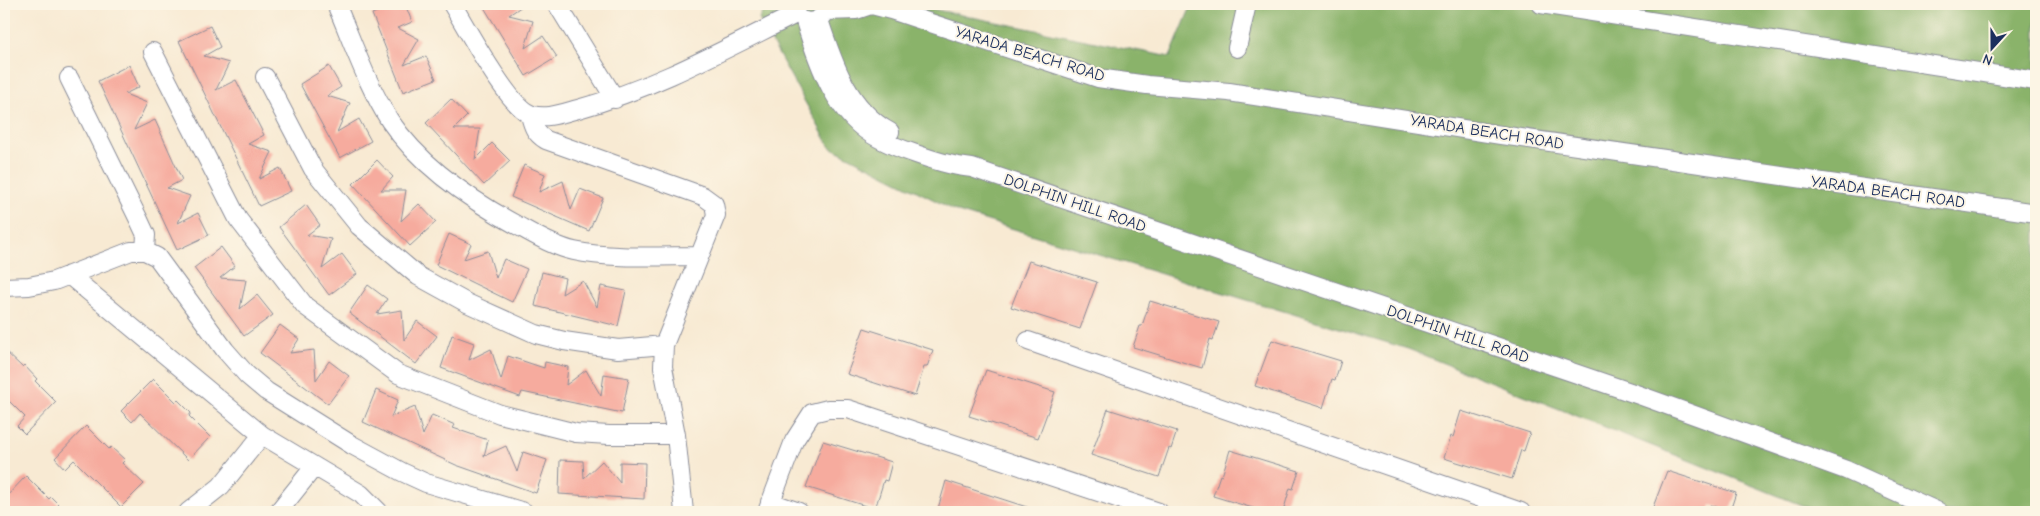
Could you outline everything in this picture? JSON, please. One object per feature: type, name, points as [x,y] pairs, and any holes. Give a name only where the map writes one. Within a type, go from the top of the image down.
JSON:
[{"type":"street","points":[[336,4],[378,100],[391,122],[423,159],[471,198],[538,237],[574,251],[612,255],[699,256]]},
{"type":"street","points":[[452,4],[514,102],[530,115],[533,128],[538,135],[546,140],[703,196],[714,204],[716,215],[664,345],[666,384],[676,435],[684,512]]},
{"type":"street","points":[[557,4],[615,99]]},
{"type":"street","points":[[530,115],[556,115],[615,99],[811,12],[856,10],[869,4]]},
{"type":"street","name":"YARADA BEACH ROAD","points":[[869,4],[1098,78],[1147,85],[1230,92],[1511,137],[2036,213]]},
{"type":"street","points":[[1236,48],[1247,4]]},
{"type":"street","points":[[1541,4],[2036,81]]},
{"type":"street","name":"DOLPHIN HILL ROAD","points":[[811,12],[838,74],[855,101],[869,117],[890,131],[953,154],[972,168],[1639,395],[1846,470],[1939,512]]},
{"type":"street","points":[[153,52],[238,220],[305,306],[398,374],[500,414],[576,433],[676,435]]},
{"type":"street","points":[[265,76],[313,169],[358,226],[418,276],[467,303],[536,334],[564,341],[618,349],[664,345]]},
{"type":"street","points":[[69,78],[140,220],[146,234],[145,251]]},
{"type":"street","points":[[4,287],[29,286],[54,281],[130,251],[145,251],[157,257],[247,376],[266,391],[352,445],[402,472],[426,483],[524,512]]},
{"type":"street","points":[[69,275],[262,434],[361,494],[379,512]]},
{"type":"street","points":[[1028,341],[1521,512]]},
{"type":"street","points":[[799,512],[769,507],[794,441],[812,413],[828,409],[848,409],[1159,512]]},
{"type":"street","points":[[188,512],[221,486],[262,434]]},
{"type":"street","points":[[278,512],[314,467]]},
{"type":"green space","points":[[767,4],[907,4],[1170,57],[1192,4],[2036,4],[2036,512],[1819,512],[1408,349],[958,212],[830,147],[759,19]]},
{"type":"building","points":[[394,4],[405,4],[412,22],[398,28],[419,39],[404,65],[426,56],[436,79],[403,92],[372,14]]},
{"type":"building","points":[[482,4],[525,4],[509,15],[533,21],[525,48],[543,36],[557,57],[526,76]]},
{"type":"building","points":[[210,26],[220,47],[204,56],[229,63],[216,90],[236,80],[264,135],[248,144],[272,152],[259,179],[280,168],[291,191],[259,206],[179,41]]},
{"type":"building","points":[[129,65],[139,87],[125,94],[147,103],[134,130],[155,120],[182,180],[167,188],[190,196],[178,223],[198,213],[209,235],[177,250],[98,81]]},
{"type":"building","points":[[329,66],[341,87],[327,96],[350,103],[337,132],[359,119],[371,141],[340,158],[300,84]]},
{"type":"building","points":[[451,99],[467,116],[454,129],[480,129],[475,160],[492,143],[510,161],[484,185],[426,123]]},
{"type":"building","points":[[377,160],[393,177],[381,190],[406,190],[401,221],[419,204],[436,222],[410,246],[353,184]]},
{"type":"building","points":[[524,165],[545,174],[539,192],[563,181],[571,210],[580,189],[603,198],[589,231],[511,197]]},
{"type":"building","points":[[306,205],[320,225],[307,235],[331,239],[322,269],[342,254],[357,274],[329,295],[279,227]]},
{"type":"building","points":[[449,234],[471,244],[464,259],[488,251],[496,278],[504,259],[527,269],[512,302],[436,265]]},
{"type":"building","points":[[221,247],[235,266],[220,278],[246,280],[240,309],[257,295],[273,315],[244,336],[194,268]]},
{"type":"building","points":[[1029,261],[1097,282],[1080,329],[1011,307]]},
{"type":"building","points":[[542,272],[565,278],[562,294],[583,281],[597,307],[601,286],[626,291],[618,326],[535,306]]},
{"type":"building","points":[[368,285],[387,299],[377,314],[402,310],[404,340],[417,321],[437,336],[416,364],[349,313]]},
{"type":"building","points":[[1150,301],[1219,322],[1213,340],[1210,339],[1202,368],[1133,347]]},
{"type":"building","points":[[280,325],[299,339],[290,353],[314,350],[316,380],[329,361],[349,376],[328,404],[260,353]]},
{"type":"building","points":[[864,328],[933,350],[927,367],[924,367],[915,396],[847,374]]},
{"type":"building","points":[[452,335],[474,343],[469,360],[491,349],[501,380],[508,356],[544,368],[545,362],[568,367],[566,385],[586,370],[601,396],[604,374],[629,378],[622,413],[522,392],[520,397],[441,368]]},
{"type":"building","points":[[1272,340],[1341,361],[1335,380],[1332,379],[1323,408],[1255,386]]},
{"type":"building","points":[[4,350],[22,367],[24,365],[37,379],[35,381],[56,402],[25,434],[17,426],[25,417],[4,396]]},
{"type":"building","points":[[986,370],[1055,392],[1038,438],[969,416]]},
{"type":"building","points":[[153,379],[176,402],[178,400],[191,413],[189,416],[210,437],[188,460],[140,413],[132,422],[121,411]]},
{"type":"building","points":[[376,390],[398,400],[391,417],[415,407],[423,435],[432,415],[455,425],[453,428],[488,440],[484,456],[506,446],[517,472],[523,452],[547,460],[536,493],[456,465],[363,422]]},
{"type":"building","points":[[1108,409],[1177,431],[1159,477],[1091,455]]},
{"type":"building","points":[[1461,411],[1530,433],[1524,451],[1521,450],[1512,479],[1444,458]]},
{"type":"building","points":[[86,426],[109,449],[111,447],[125,460],[122,463],[144,484],[121,507],[74,460],[65,469],[55,458]]},
{"type":"building","points":[[823,441],[892,462],[887,481],[884,480],[875,509],[806,487]]},
{"type":"building","points":[[1230,450],[1299,471],[1293,489],[1290,488],[1283,512],[1266,512],[1213,496],[1220,475],[1222,476]]},
{"type":"building","points":[[560,460],[583,461],[584,478],[602,461],[620,483],[620,462],[645,463],[644,499],[559,494]]},
{"type":"building","points":[[1667,471],[1736,493],[1730,511],[1711,505],[1709,512],[1651,512]]},
{"type":"building","points":[[26,476],[49,499],[51,497],[66,512],[4,512],[4,499]]},
{"type":"building","points":[[946,481],[1036,510],[1035,512],[937,512]]}]
